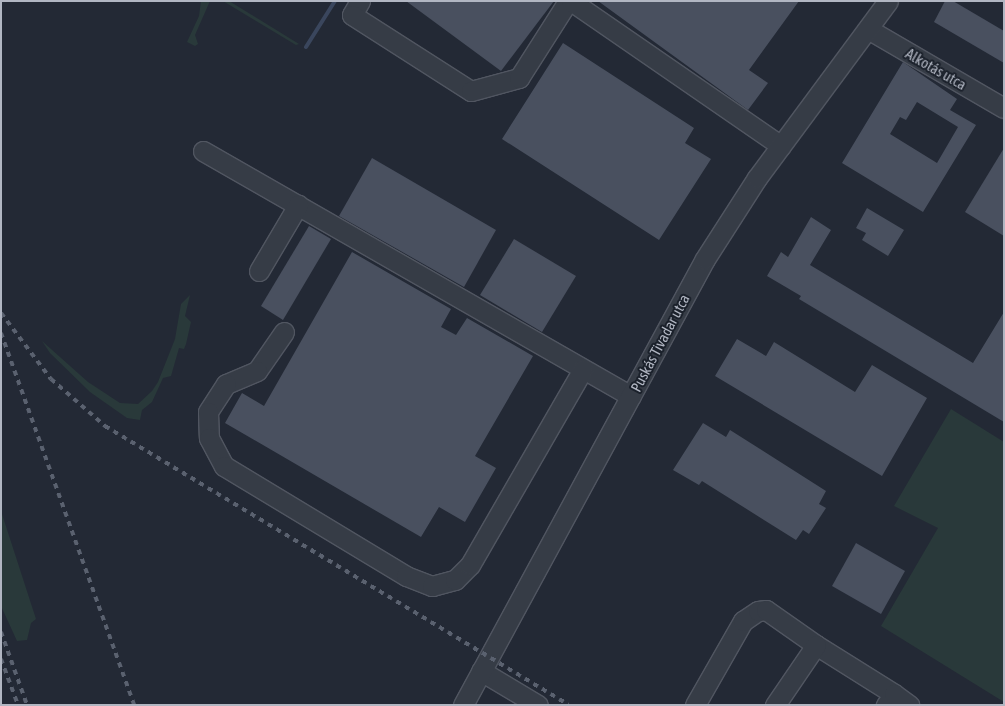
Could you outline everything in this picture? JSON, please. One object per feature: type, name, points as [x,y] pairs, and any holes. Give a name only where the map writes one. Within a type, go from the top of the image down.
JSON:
[{"type":"street","points":[[360,1],[352,15],[471,91],[519,78],[569,1],[781,146]]},
{"type":"street","name":"Puskás Tivadar utca","points":[[463,705],[706,259],[781,146],[831,66],[868,29],[888,1]]},
{"type":"street","name":"Alkotás utca","points":[[868,29],[1004,108]]},
{"type":"street","points":[[203,151],[631,396]]},
{"type":"street","points":[[259,272],[298,205]]},
{"type":"street","points":[[284,332],[257,371],[226,384],[208,412],[209,438],[224,466],[406,576],[432,586],[455,580],[470,565],[583,368]]},
{"type":"street","points":[[695,705],[743,621],[758,611],[774,614],[896,701]]},
{"type":"street","points":[[775,705],[816,645]]},
{"type":"street","points":[[481,671],[538,705]]},
{"type":"shaded area","points":[[201,1],[210,1],[195,35],[198,44],[195,46],[187,42],[199,16]]},
{"type":"shaded area","points":[[223,1],[229,1],[299,44],[296,45]]},
{"type":"shaded area","points":[[190,295],[185,316],[191,322],[184,349],[179,348],[171,376],[163,378],[152,402],[142,410],[140,420],[127,418],[90,392],[50,353],[42,341],[88,382],[120,403],[138,404],[152,391],[158,382],[175,339],[181,304]]},
{"type":"shaded area","points":[[951,409],[1004,442],[1004,702],[881,626],[938,528],[894,506]]},
{"type":"shaded area","points":[[1,511],[36,619],[31,623],[27,640],[17,641],[1,606]]},
{"type":"building","points":[[406,1],[554,1],[501,71]]},
{"type":"building","points":[[598,1],[799,1],[749,70],[768,83],[748,110]]},
{"type":"building","points":[[945,1],[953,1],[1004,31],[1004,63],[934,22]]},
{"type":"building","points":[[563,43],[694,128],[685,143],[711,159],[659,240],[502,139]]},
{"type":"building","points":[[903,62],[957,99],[950,110],[976,125],[923,212],[842,163]],"holes":[[[917,102],[958,127],[937,163],[890,134],[900,117],[906,120]]]},
{"type":"building","points":[[1004,148],[1004,236],[965,212]]},
{"type":"building","points":[[372,158],[496,230],[464,287],[339,216]]},
{"type":"building","points":[[867,208],[904,230],[888,256],[862,240],[866,233],[856,228]]},
{"type":"building","points":[[811,217],[831,230],[810,265],[973,363],[1004,312],[1004,422],[799,299],[801,296],[767,276],[781,252],[788,257]]},
{"type":"building","points":[[309,226],[331,239],[283,320],[261,306]]},
{"type":"building","points":[[514,239],[576,276],[542,332],[480,295]]},
{"type":"building","points":[[352,252],[451,309],[441,327],[456,335],[467,318],[533,356],[475,456],[496,468],[465,522],[439,507],[421,537],[225,423],[242,393],[264,406]]},
{"type":"building","points":[[737,339],[766,356],[774,342],[855,392],[872,365],[927,398],[882,476],[715,376]]},
{"type":"building","points":[[703,423],[726,437],[730,430],[826,491],[819,504],[826,508],[809,534],[803,530],[796,540],[702,481],[699,485],[673,470]]},
{"type":"building","points":[[856,543],[905,571],[881,614],[832,586]]},
{"type":"waterway","points":[[306,47],[335,1]]},
{"type":"railway","points":[[1,313],[51,379],[105,426],[569,705]]},
{"type":"railway","points":[[1,333],[134,705]]},
{"type":"railway","points":[[1,632],[27,705]]},
{"type":"railway","points":[[1,659],[18,705]]}]
